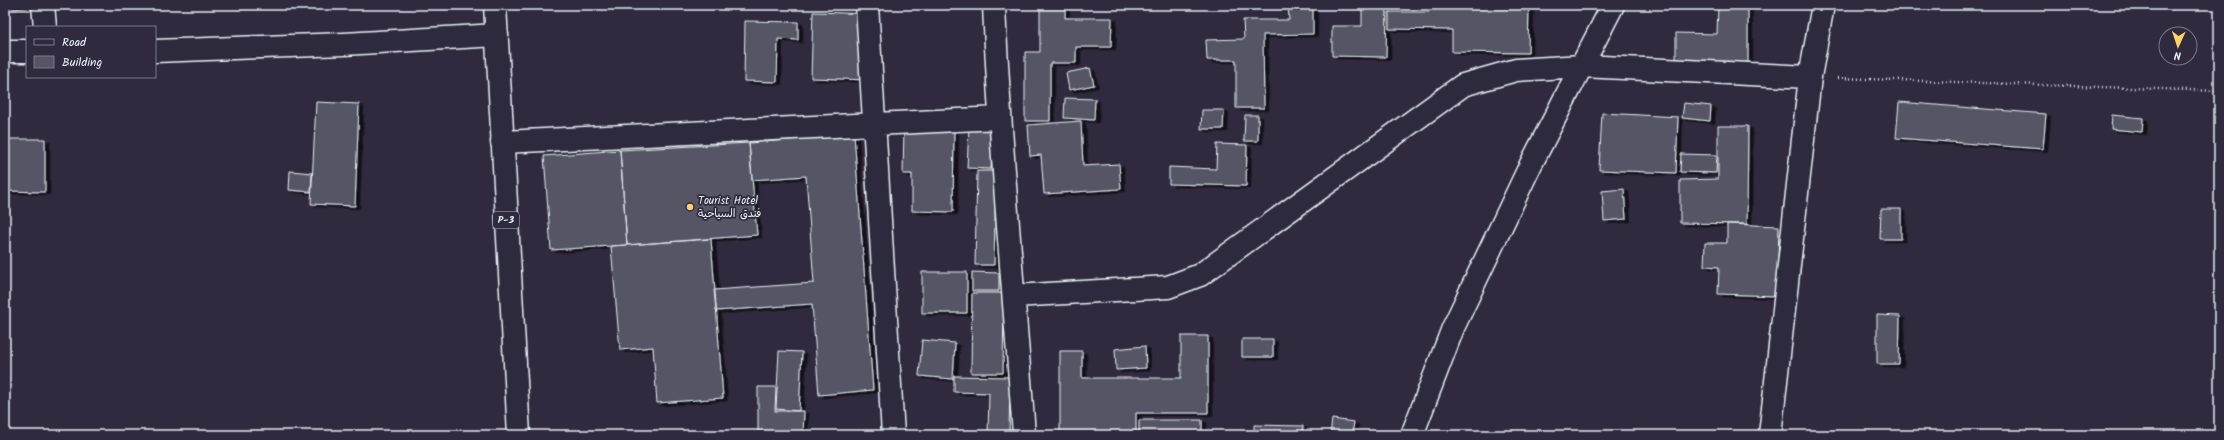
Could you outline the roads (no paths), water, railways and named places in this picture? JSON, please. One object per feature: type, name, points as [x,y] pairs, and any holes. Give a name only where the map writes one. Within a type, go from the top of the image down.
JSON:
[{"type":"street","points":[[43,5],[45,26]]},
{"type":"street","name":"P-3","points":[[495,5],[519,435]]},
{"type":"street","points":[[867,5],[893,435]]},
{"type":"street","points":[[994,5],[999,118],[1024,435]]},
{"type":"street","points":[[1412,435],[1453,328],[1530,166],[1613,5]]},
{"type":"street","points":[[1770,435],[1810,77],[1823,5]]},
{"type":"street","points":[[156,51],[336,44],[497,35]]},
{"type":"street","points":[[5,51],[26,51]]},
{"type":"street","points":[[1014,296],[1168,287],[1200,275],[1463,85],[1516,70],[1582,66],[1810,77]]},
{"type":"street","points":[[502,142],[999,118]]},
{"type":"place","name":"Tourist Hotel فندق السياحية","points":[[690,207]]}]
